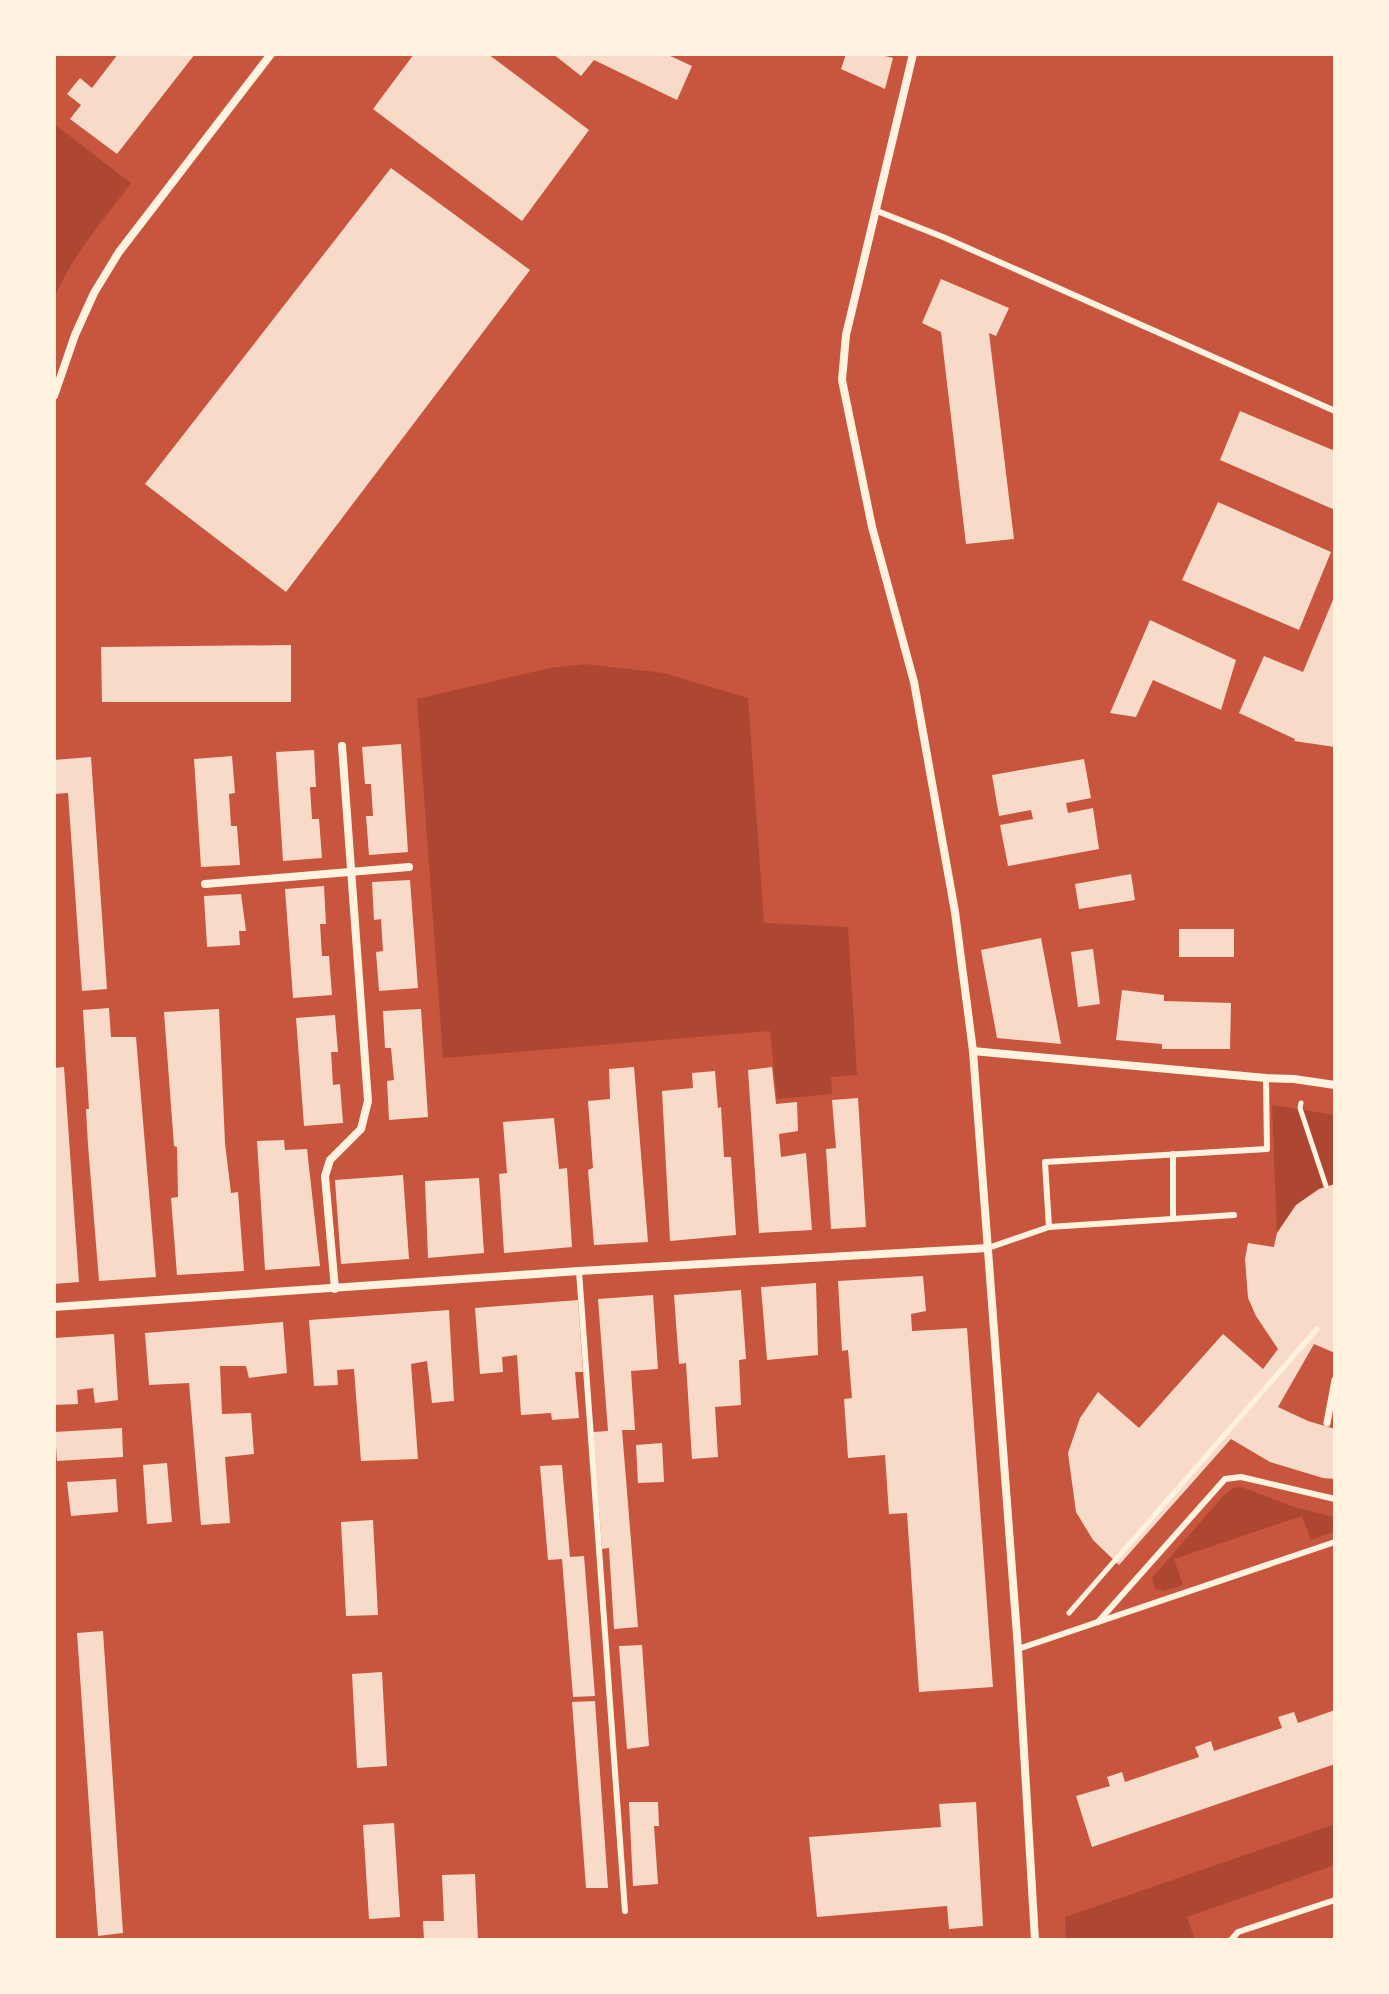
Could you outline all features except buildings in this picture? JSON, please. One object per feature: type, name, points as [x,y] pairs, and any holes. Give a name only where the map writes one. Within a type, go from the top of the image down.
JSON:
[{"type":"street","points":[[54,396],[75,335],[94,293],[119,252],[271,54]]},
{"type":"street","points":[[913,54],[846,335],[842,380],[872,527],[914,682],[955,912],[973,1051],[1018,1649],[1035,1940]]},
{"type":"street","points":[[335,1289],[325,1176],[330,1160],[361,1129],[368,1101],[342,746]]},
{"type":"street","points":[[205,884],[409,867]]},
{"type":"street","points":[[973,1051],[1335,1085]]},
{"type":"street","points":[[54,1307],[579,1271],[988,1248]]},
{"type":"street","points":[[1327,1423],[1335,1380]]},
{"type":"lane","points":[[877,211],[943,237],[1335,411]]},
{"type":"lane","points":[[1049,1227],[1045,1162],[1267,1149],[1266,1078]]},
{"type":"lane","points":[[1173,1154],[1173,1218]]},
{"type":"lane","points":[[988,1248],[1049,1227],[1234,1215]]},
{"type":"lane","points":[[579,1271],[625,1911]]},
{"type":"lane","points":[[1096,1624],[1225,1479],[1241,1477],[1335,1499]]},
{"type":"lane","points":[[1018,1649],[1335,1542]]},
{"type":"lane","points":[[1231,1940],[1238,1932],[1335,1900]]},
{"type":"path","points":[[1301,1103],[1326,1186]]},
{"type":"path","points":[[1045,1641],[1113,1559],[1317,1329]]},
{"type":"shaded area","points":[[54,124],[131,183],[79,253],[54,299]]},
{"type":"shaded area","points":[[585,664],[664,673],[748,698],[764,923],[848,927],[857,1075],[831,1077],[832,1094],[777,1099],[770,1031],[443,1058],[417,699],[550,668]]},
{"type":"shaded area","points":[[1272,1105],[1335,1115],[1335,1184],[1301,1202],[1277,1233]]},
{"type":"shaded area","points":[[1235,1487],[1334,1517],[1335,1531],[1311,1540],[1302,1516],[1174,1559],[1183,1585],[1164,1591],[1155,1589],[1152,1578],[1224,1495]]},
{"type":"shaded area","points":[[1335,1824],[1335,1865],[1187,1917],[1195,1940],[1066,1940],[1065,1917]]}]
